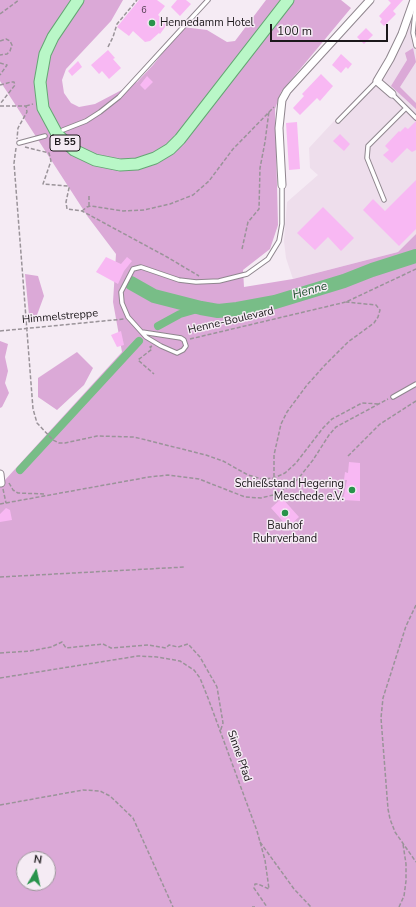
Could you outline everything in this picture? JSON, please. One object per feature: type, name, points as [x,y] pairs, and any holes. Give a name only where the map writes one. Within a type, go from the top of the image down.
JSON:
[{"type":"main road","name":"B 55","points":[[78,0],[53,37],[45,54],[40,82],[43,108],[57,134],[74,150],[95,160],[114,165],[126,165],[155,158],[170,149],[180,139],[288,0]]},
{"type":"street","points":[[282,185],[278,128],[282,100],[287,91],[370,0]]},
{"type":"street","points":[[392,94],[377,81],[402,34],[414,0]]},
{"type":"street","points":[[0,474],[5,483]]},
{"type":"lane","points":[[63,130],[91,118],[119,96],[208,0]]},
{"type":"lane","points":[[416,2],[413,33],[416,46]]},
{"type":"lane","points":[[338,121],[377,81]]},
{"type":"lane","points":[[392,94],[416,118]]},
{"type":"lane","points":[[384,200],[367,158],[368,146],[406,108]]},
{"type":"lane","points":[[19,143],[45,136]]},
{"type":"lane","points":[[142,332],[184,340],[185,348],[178,353],[154,343],[131,322],[125,311],[122,299],[122,288],[131,272],[136,268],[141,267],[183,281],[204,282],[219,281],[242,276],[260,266],[272,254],[281,233],[282,185]]},
{"type":"lane","points":[[393,397],[416,384]]},
{"type":"path","points":[[0,14],[19,0]]},
{"type":"path","points":[[108,47],[114,37],[117,24],[137,0]]},
{"type":"path","points":[[0,41],[6,39],[12,45],[7,54],[0,55]]},
{"type":"path","points":[[0,63],[7,65],[0,74]]},
{"type":"path","points":[[0,86],[11,82],[14,82],[15,85],[0,105]]},
{"type":"path","points":[[82,211],[89,206],[115,211],[136,210],[170,204],[193,195],[209,181],[233,149],[269,111],[282,100]]},
{"type":"path","points":[[0,105],[26,106],[35,103]]},
{"type":"path","points":[[26,106],[27,112],[21,120],[17,133],[17,140],[27,148],[49,153],[51,161],[44,185],[68,186],[67,208],[82,211],[167,257],[201,277],[204,282]]},
{"type":"path","points":[[242,249],[248,222],[259,208],[260,168],[269,111]]},
{"type":"path","points":[[19,143],[16,147],[14,163],[34,415],[36,423],[53,440],[59,443],[65,443],[97,436],[134,437],[206,455],[223,461],[255,478],[274,478],[285,473],[296,463],[323,428],[332,419],[362,403],[379,404]]},
{"type":"path","points":[[89,196],[89,206]]},
{"type":"path","name":"Henne-Boulevard","points":[[184,340],[346,302],[416,269]]},
{"type":"path","points":[[274,478],[274,455],[281,424],[287,412],[307,385],[325,365],[348,342],[374,323],[378,317],[380,310],[376,305],[346,302]]},
{"type":"path","name":"Himmelstreppe","points":[[0,331],[122,320]]},
{"type":"path","points":[[154,343],[150,348],[152,349],[138,360],[154,374]]},
{"type":"path","points":[[0,504],[47,494],[168,475],[199,479],[245,497],[261,498],[287,488],[298,479],[313,460],[329,434],[336,427],[393,397]]},
{"type":"path","points":[[348,456],[380,424],[416,401]]},
{"type":"path","points":[[5,483],[12,490],[18,493],[47,494]]},
{"type":"path","points":[[5,483],[6,503]]},
{"type":"path","points":[[0,577],[185,567]]},
{"type":"path","points":[[416,605],[406,626],[382,706],[388,809],[395,832],[416,862]]},
{"type":"path","name":"Sinne Pfad","points":[[0,653],[30,651],[52,647],[62,642],[66,648],[102,644],[110,648],[148,645],[166,648],[169,645],[178,647],[188,644],[200,657],[217,687],[223,723],[220,732],[248,806],[265,860],[269,889],[258,884],[255,884],[254,888],[267,907]]},
{"type":"path","points":[[0,678],[121,658],[138,656],[167,658],[188,666],[200,678],[220,732]]},
{"type":"path","points":[[0,805],[83,790],[100,791],[110,796],[133,818],[173,907]]},
{"type":"path","points":[[259,841],[294,889],[311,907]]},
{"type":"path","points":[[399,907],[404,896],[406,881],[406,864],[402,842]]},
{"type":"shaded area","points":[[0,0],[123,0],[111,21],[66,69],[62,80],[64,93],[71,103],[79,107],[95,104],[137,82],[153,65],[183,27],[207,30],[227,42],[235,41],[266,0],[341,0],[351,8],[281,92],[275,109],[278,225],[270,249],[243,270],[244,287],[293,279],[398,252],[416,234],[416,907],[0,907],[0,483],[5,480],[122,352],[113,302],[116,254],[88,217],[0,81]]},
{"type":"shaded area","points":[[416,3],[416,234],[398,252],[293,279],[286,258],[284,241],[287,202],[318,175],[310,168],[309,148],[334,121],[341,123],[388,71],[405,37],[411,11]]},
{"type":"shaded area","points":[[413,48],[416,62],[400,87],[416,103],[416,109],[391,86],[407,60],[405,53]]},
{"type":"shaded area","points":[[25,274],[38,276],[44,296],[37,315],[29,315]]},
{"type":"shaded area","points":[[0,341],[8,344],[5,357],[8,371],[5,383],[9,393],[2,407],[0,408]]},
{"type":"shaded area","points":[[77,352],[93,368],[84,385],[57,410],[38,397],[38,378]]},
{"type":"building","points":[[139,0],[157,0],[165,6],[158,15],[168,23],[160,34],[159,33],[150,41],[145,42],[133,31],[129,36],[117,27]]},
{"type":"building","points":[[177,0],[186,0],[191,4],[180,16],[171,7]]},
{"type":"building","points":[[388,0],[403,0],[393,11],[396,14],[384,26],[380,22],[382,19],[379,16],[391,3]]},
{"type":"building","points":[[366,28],[373,35],[364,44],[357,37]]},
{"type":"building","points":[[108,50],[115,58],[113,59],[121,68],[109,79],[102,71],[99,74],[91,65]]},
{"type":"building","points":[[341,54],[352,64],[348,69],[346,67],[341,73],[332,65]]},
{"type":"building","points":[[78,61],[82,67],[72,76],[68,71]]},
{"type":"building","points":[[321,74],[333,86],[320,101],[317,98],[300,115],[293,108],[304,96],[302,94]]},
{"type":"building","points":[[147,76],[153,82],[145,90],[140,85]]},
{"type":"building","points":[[416,121],[416,150],[412,152],[407,148],[392,163],[383,155],[389,150],[385,146],[399,131],[400,132],[405,127],[408,129]]},
{"type":"building","points":[[297,122],[300,169],[289,170],[286,123]]},
{"type":"building","points":[[340,134],[350,144],[344,151],[333,141]]},
{"type":"building","points":[[416,180],[416,229],[399,246],[363,210],[373,199],[385,211]]},
{"type":"building","points":[[323,207],[354,238],[341,251],[328,237],[315,250],[297,233]]},
{"type":"building","points":[[106,257],[121,264],[127,257],[132,261],[124,271],[118,284],[96,272]]},
{"type":"building","points":[[121,331],[124,345],[117,347],[111,335]]},
{"type":"building","name":"Schießstand Hegering Meschede e.V.","points":[[349,462],[360,463],[360,501],[343,500],[347,480],[344,480],[345,472],[348,473]]},
{"type":"building","name":"Bauhof Ruhrverband","points":[[282,498],[299,517],[288,527],[271,508]]},
{"type":"building","points":[[6,508],[10,510],[12,520],[0,522],[0,514]]},
{"type":"waterway","name":"Henne","points":[[131,283],[154,296],[218,311],[275,302],[344,281],[372,270],[416,256]]},
{"type":"waterway","name":"Henne","points":[[158,326],[180,314],[201,308]]},
{"type":"waterway","name":"Henne","points":[[20,470],[139,341]]},
{"type":"place","name":"Hennedamm Hotel","points":[[152,23]]},
{"type":"place","name":"Schießstand Hegering Meschede e.V.","points":[[352,490]]},
{"type":"place","name":"Bauhof Ruhrverband","points":[[285,513]]}]
